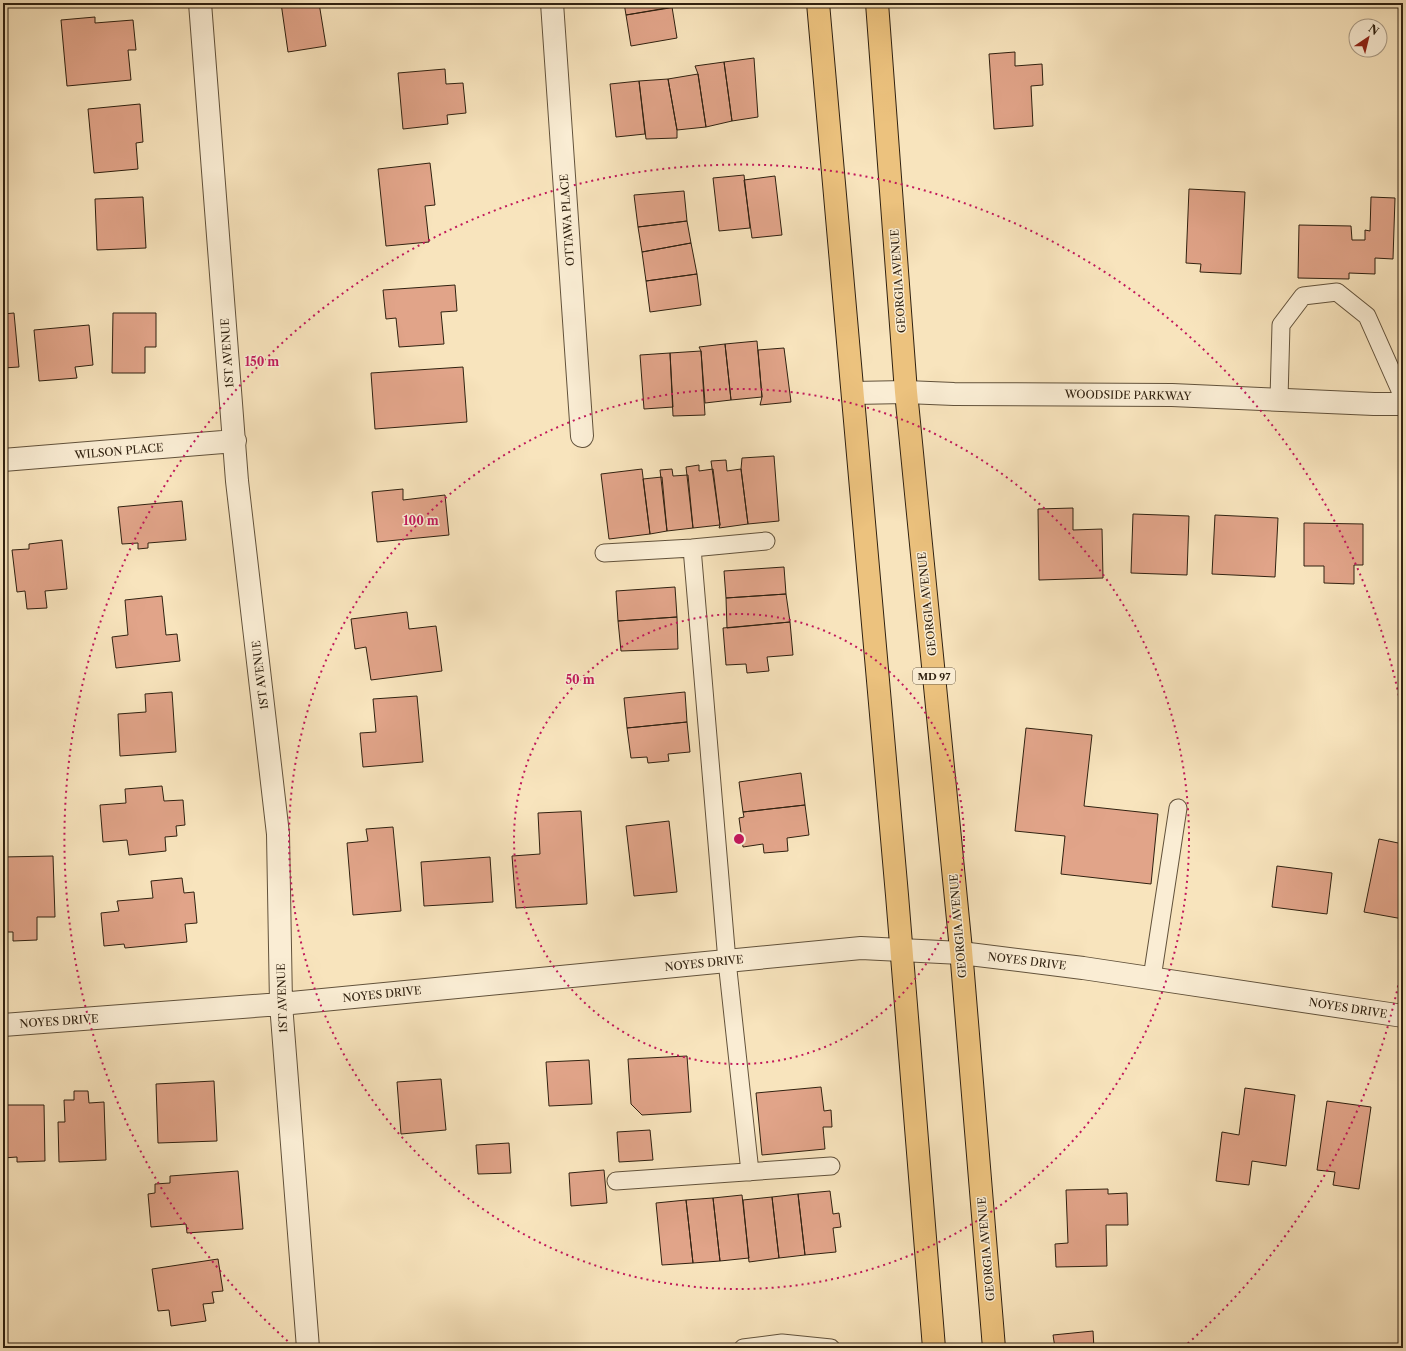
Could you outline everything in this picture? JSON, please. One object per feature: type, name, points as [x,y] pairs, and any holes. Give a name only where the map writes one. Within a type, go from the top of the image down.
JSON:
[{"type":"main road","points":[[818,3],[854,393],[934,1348]]},
{"type":"main road","name":"GEORGIA AVENUE","points":[[877,3],[906,392],[961,953],[994,1348]]},
{"type":"street","name":"1ST AVENUE","points":[[200,3],[237,481],[278,834],[281,1004],[308,1348]]},
{"type":"street","name":"OTTAWA PLACE","points":[[552,3],[582,436]]},
{"type":"street","name":"WOODSIDE PARKWAY","points":[[854,393],[906,392],[954,394],[1172,395],[1403,404]]},
{"type":"street","name":"WILSON PLACE","points":[[3,460],[235,441]]},
{"type":"street","name":"NOYES DRIVE","points":[[3,1025],[281,1004],[861,948],[961,953],[1083,968],[1403,1016]]},
{"type":"lane","points":[[1280,399],[1281,325],[1303,296],[1337,292],[1368,316],[1403,397]]},
{"type":"lane","points":[[604,552],[692,548],[766,541]]},
{"type":"lane","points":[[692,548],[727,961],[750,1172]]},
{"type":"lane","points":[[1152,978],[1178,808]]},
{"type":"lane","points":[[616,1181],[831,1166]]},
{"type":"lane","points":[[743,1348],[782,1343],[831,1348]]},
{"type":"building","points":[[281,3],[319,3],[326,46],[288,52]]},
{"type":"building","points":[[624,3],[682,3],[682,6],[626,15]]},
{"type":"building","points":[[672,7],[677,38],[631,46],[626,15]]},
{"type":"building","points":[[95,17],[95,23],[133,20],[136,50],[128,50],[131,80],[67,86],[61,20]]},
{"type":"building","points":[[1015,52],[1015,66],[1042,64],[1043,85],[1031,86],[1033,126],[994,129],[989,54]]},
{"type":"building","points":[[754,58],[758,117],[732,121],[724,62]]},
{"type":"building","points":[[724,62],[732,121],[706,127],[698,74],[695,66]]},
{"type":"building","points":[[445,69],[446,84],[463,83],[466,113],[447,115],[448,124],[403,129],[398,73]]},
{"type":"building","points":[[698,74],[706,127],[677,130],[668,79]]},
{"type":"building","points":[[668,79],[677,130],[677,138],[646,139],[639,81]]},
{"type":"building","points":[[639,81],[645,134],[616,137],[610,84]]},
{"type":"building","points":[[140,104],[143,142],[136,143],[138,169],[94,173],[88,109]]},
{"type":"building","points":[[430,163],[435,205],[425,206],[429,242],[386,246],[378,169]]},
{"type":"building","points":[[744,175],[750,228],[719,231],[713,178]]},
{"type":"building","points":[[775,176],[782,235],[752,238],[744,180]]},
{"type":"building","points":[[1189,189],[1245,192],[1241,274],[1200,272],[1201,264],[1186,263]]},
{"type":"building","points":[[684,191],[687,221],[638,227],[634,195]]},
{"type":"building","points":[[143,197],[146,248],[97,250],[95,199]]},
{"type":"building","points":[[1371,197],[1395,198],[1393,259],[1375,258],[1375,274],[1349,273],[1349,279],[1298,278],[1299,225],[1351,226],[1352,240],[1365,240],[1365,230],[1370,231]]},
{"type":"building","points":[[687,221],[691,243],[642,252],[638,227]]},
{"type":"building","points":[[691,243],[697,274],[646,281],[642,252]]},
{"type":"building","points":[[697,274],[701,305],[650,312],[646,281]]},
{"type":"building","points":[[455,285],[457,311],[441,312],[444,344],[399,347],[396,318],[386,319],[383,290]]},
{"type":"building","points":[[14,313],[19,367],[3,368],[3,314]]},
{"type":"building","points":[[113,313],[156,313],[156,347],[145,347],[145,373],[112,373]]},
{"type":"building","points":[[89,325],[93,365],[75,367],[77,378],[39,381],[34,330]]},
{"type":"building","points":[[757,341],[762,397],[731,400],[725,344]]},
{"type":"building","points":[[725,344],[731,400],[705,403],[701,351],[699,347]]},
{"type":"building","points":[[784,348],[791,402],[760,405],[762,397],[758,350]]},
{"type":"building","points":[[701,351],[705,415],[673,416],[670,353]]},
{"type":"building","points":[[670,353],[673,407],[644,409],[640,355]]},
{"type":"building","points":[[463,367],[467,422],[375,429],[371,373]]},
{"type":"building","points":[[774,456],[779,521],[748,524],[741,469],[742,458]]},
{"type":"building","points":[[726,460],[727,471],[741,469],[748,524],[719,528],[720,525],[711,461]]},
{"type":"building","points":[[699,465],[699,471],[713,469],[720,525],[693,528],[686,467]]},
{"type":"building","points":[[642,469],[650,534],[609,539],[601,474]]},
{"type":"building","points":[[672,469],[673,476],[688,475],[693,528],[667,531],[660,470]]},
{"type":"building","points":[[662,477],[667,531],[650,534],[643,479]]},
{"type":"building","points":[[403,489],[403,500],[445,495],[449,535],[377,542],[372,492]]},
{"type":"building","points":[[182,501],[186,540],[148,543],[148,548],[138,549],[138,543],[122,544],[118,507]]},
{"type":"building","points":[[1073,508],[1073,530],[1102,529],[1103,578],[1039,580],[1038,509]]},
{"type":"building","points":[[1133,514],[1189,516],[1187,575],[1131,573]]},
{"type":"building","points":[[1215,515],[1278,518],[1275,577],[1212,574]]},
{"type":"building","points":[[1304,523],[1363,524],[1363,565],[1354,565],[1354,584],[1324,583],[1324,566],[1304,566]]},
{"type":"building","points":[[62,540],[67,589],[45,591],[47,608],[27,609],[25,591],[17,592],[12,550],[29,549],[29,544]]},
{"type":"building","points":[[784,567],[786,594],[726,598],[724,571]]},
{"type":"building","points":[[675,587],[677,617],[618,621],[616,591]]},
{"type":"building","points":[[786,594],[790,622],[727,628],[726,598]]},
{"type":"building","points":[[162,596],[166,635],[177,634],[180,661],[116,668],[112,637],[128,635],[125,600]]},
{"type":"building","points":[[407,612],[409,629],[436,626],[442,671],[371,680],[366,647],[355,649],[351,619]]},
{"type":"building","points":[[677,617],[678,649],[621,651],[618,621]]},
{"type":"building","points":[[790,622],[793,655],[767,657],[769,671],[747,673],[746,664],[726,665],[723,628]]},
{"type":"building","points":[[172,692],[176,752],[120,756],[118,714],[146,712],[145,694]]},
{"type":"building","points":[[685,692],[687,722],[627,728],[624,698]]},
{"type":"building","points":[[417,696],[423,762],[363,767],[360,733],[376,732],[373,699]]},
{"type":"building","points":[[687,722],[690,752],[668,754],[669,761],[648,763],[647,757],[631,758],[627,728]]},
{"type":"building","points":[[1026,728],[1092,735],[1084,806],[1158,814],[1151,884],[1061,874],[1065,836],[1015,831]]},
{"type":"building","points":[[801,773],[805,805],[743,812],[739,782]]},
{"type":"building","points":[[162,786],[164,801],[183,800],[185,825],[176,826],[177,836],[165,837],[166,851],[129,855],[127,840],[103,842],[100,805],[126,803],[125,789]]},
{"type":"building","points":[[805,805],[809,835],[787,838],[788,851],[764,853],[763,844],[743,847],[739,818],[744,817],[743,812]]},
{"type":"building","points":[[581,811],[587,904],[516,908],[512,856],[540,854],[538,813]]},
{"type":"building","points":[[669,821],[677,892],[634,896],[626,826]]},
{"type":"building","points":[[393,827],[401,911],[353,915],[347,843],[368,841],[366,829]]},
{"type":"building","points":[[1379,839],[1403,844],[1403,919],[1364,912]]},
{"type":"building","points":[[53,856],[55,917],[37,917],[37,940],[13,941],[13,932],[3,932],[3,857]]},
{"type":"building","points":[[490,857],[493,902],[424,906],[421,862]]},
{"type":"building","points":[[1277,866],[1332,873],[1327,914],[1272,907]]},
{"type":"building","points":[[182,878],[184,893],[194,892],[197,923],[185,924],[187,942],[125,948],[124,944],[104,946],[101,913],[119,911],[117,901],[153,898],[151,881]]},
{"type":"building","points":[[687,1056],[691,1112],[642,1115],[631,1104],[628,1059]]},
{"type":"building","points":[[589,1060],[592,1104],[549,1106],[546,1062]]},
{"type":"building","points":[[441,1079],[446,1130],[401,1134],[397,1082]]},
{"type":"building","points":[[214,1081],[217,1141],[158,1143],[156,1084]]},
{"type":"building","points":[[821,1087],[824,1111],[831,1110],[832,1127],[823,1127],[825,1149],[762,1155],[756,1093]]},
{"type":"building","points":[[1245,1088],[1295,1095],[1286,1166],[1252,1161],[1249,1185],[1216,1181],[1222,1132],[1239,1135]]},
{"type":"building","points":[[74,1091],[88,1091],[89,1103],[104,1102],[106,1160],[59,1162],[58,1122],[65,1122],[64,1100],[74,1100]]},
{"type":"building","points":[[1327,1101],[1371,1107],[1359,1189],[1333,1185],[1335,1172],[1317,1170]]},
{"type":"building","points":[[3,1105],[44,1105],[45,1161],[17,1162],[17,1157],[3,1158]]},
{"type":"building","points":[[650,1130],[653,1160],[619,1162],[617,1132]]},
{"type":"building","points":[[509,1143],[511,1173],[478,1174],[476,1145]]},
{"type":"building","points":[[604,1170],[607,1203],[571,1206],[569,1173]]},
{"type":"building","points":[[238,1171],[243,1229],[187,1233],[186,1224],[151,1227],[148,1194],[155,1193],[155,1184],[170,1183],[170,1176]]},
{"type":"building","points":[[1108,1189],[1108,1194],[1127,1193],[1128,1225],[1106,1225],[1107,1266],[1056,1267],[1055,1244],[1068,1243],[1066,1190]]},
{"type":"building","points":[[830,1191],[833,1214],[839,1213],[841,1227],[833,1228],[836,1252],[805,1255],[798,1194]]},
{"type":"building","points":[[798,1194],[805,1255],[779,1258],[772,1197]]},
{"type":"building","points":[[742,1195],[749,1258],[720,1261],[713,1198]]},
{"type":"building","points":[[772,1197],[779,1258],[749,1262],[743,1200]]},
{"type":"building","points":[[713,1198],[720,1261],[693,1263],[686,1200]]},
{"type":"building","points":[[686,1200],[693,1263],[662,1265],[656,1203]]},
{"type":"building","points":[[218,1259],[223,1291],[212,1292],[214,1303],[203,1304],[206,1321],[171,1326],[169,1310],[158,1311],[152,1269]]},
{"type":"building","points":[[1093,1331],[1094,1348],[1055,1348],[1053,1335]]}]
